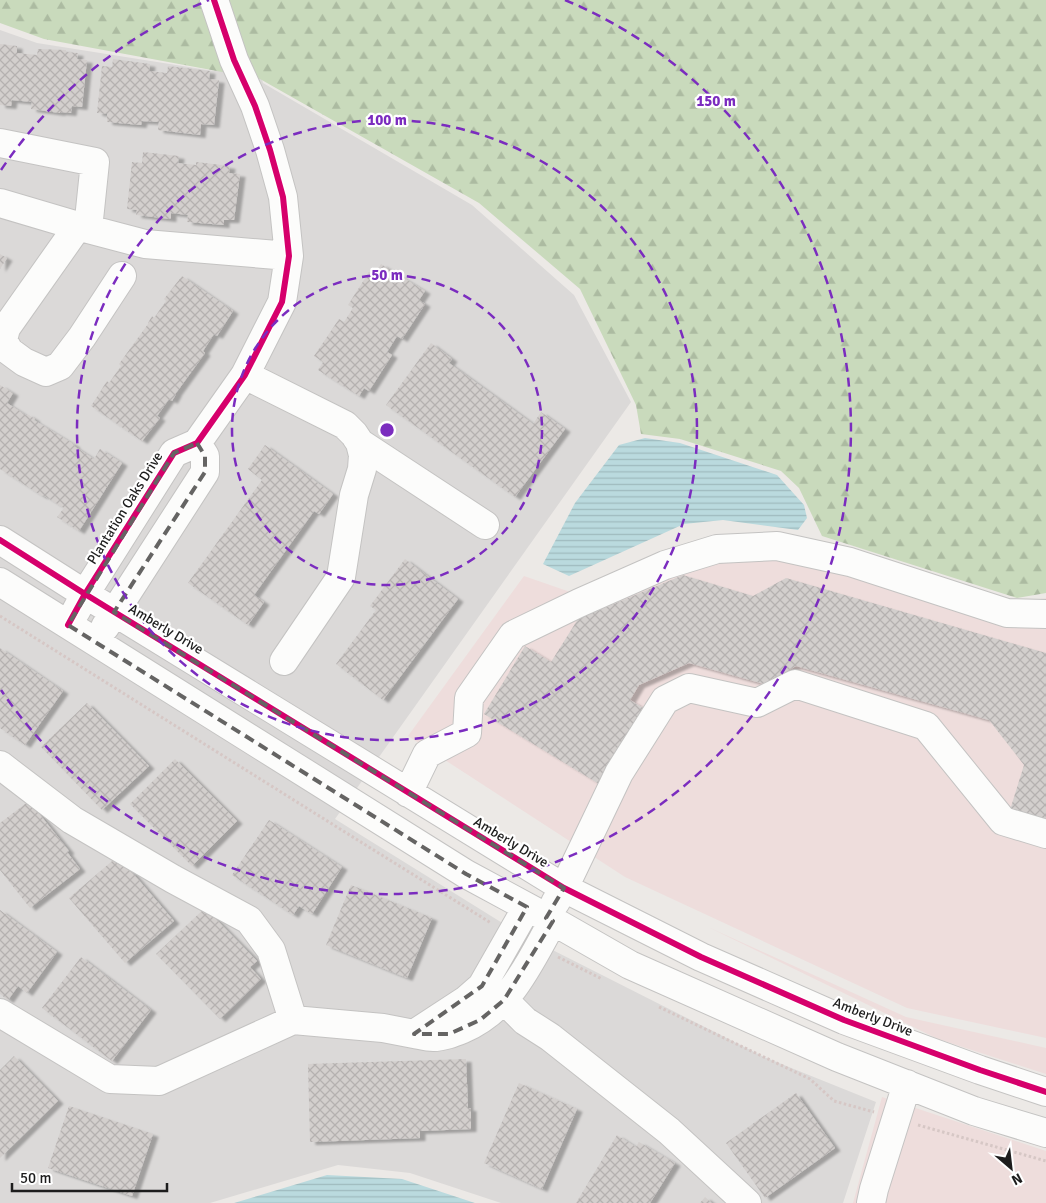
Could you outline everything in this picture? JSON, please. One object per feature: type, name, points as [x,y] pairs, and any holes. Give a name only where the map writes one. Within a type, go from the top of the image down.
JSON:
[{"type":"street","points":[[96,642],[205,472],[205,456],[197,443],[245,375],[282,302],[289,256],[283,197],[255,106],[234,60],[214,0]]},
{"type":"street","points":[[0,144],[95,162],[83,228],[6,328],[3,340],[9,351],[24,362],[46,372],[60,366],[82,337],[122,276]]},
{"type":"street","points":[[0,203],[83,228],[146,244],[289,256]]},
{"type":"street","points":[[245,375],[345,425],[360,443],[363,455],[362,469],[354,495],[341,577],[284,662]]},
{"type":"street","name":"Plantation Oaks Drive","points":[[68,625],[85,594],[174,453],[197,443]]},
{"type":"street","points":[[360,443],[485,525]]},
{"type":"street","name":"Amberly Drive","points":[[0,540],[564,888],[701,957],[844,1020],[1046,1092]]},
{"type":"street","points":[[408,793],[427,754],[466,733],[468,698],[513,635],[579,603],[657,569],[717,549],[777,546],[850,562],[1007,613],[1046,614]]},
{"type":"street","points":[[0,582],[466,874],[630,965],[837,1057],[974,1111],[1046,1133]]},
{"type":"street","points":[[0,1013],[110,1079],[159,1081],[293,1020],[383,1028],[414,1034],[466,1000],[493,993],[516,984],[542,915],[564,888],[624,765],[664,700],[689,688],[757,703],[795,684],[926,726],[1003,821],[1046,834]]},
{"type":"street","points":[[0,765],[72,820],[173,879],[249,920],[271,950],[293,1020]]},
{"type":"street","points":[[493,993],[526,1021],[550,1037],[669,1131],[747,1203]]},
{"type":"street","points":[[871,1203],[907,1084]]},
{"type":"path","points":[[0,616],[494,925]]},
{"type":"path","points":[[550,954],[604,980]]},
{"type":"path","points":[[658,1006],[810,1079],[834,1101],[1046,1161]]},
{"type":"highlighted area","points":[[197,443],[205,456],[205,472],[114,612],[564,888],[546,918],[553,921],[504,1000],[480,1020],[449,1034],[414,1034],[482,986],[527,907],[466,874],[68,625],[174,453]]},
{"type":"shaded area","points":[[240,0],[263,83],[472,205],[574,295],[631,402],[335,819],[517,932],[764,1057],[876,1102],[843,1203],[501,1203],[410,1173],[338,1165],[210,1203],[0,1203],[0,30],[37,43],[214,71]]},
{"type":"shaded area","points":[[731,536],[1017,603],[1046,598],[1046,1038],[907,1008],[625,877],[408,736],[524,576],[576,594]]},
{"type":"shaded area","points":[[708,927],[906,1017],[1046,1048],[1046,1074],[938,1039]]},
{"type":"shaded area","points":[[882,1097],[1046,1151],[1046,1203],[853,1203]]},
{"type":"green space","points":[[0,0],[1046,0],[1046,593],[1017,598],[822,536],[799,488],[781,471],[680,439],[641,434],[636,405],[580,289],[479,203],[260,79],[44,39],[0,23]]},
{"type":"water","points":[[645,438],[680,443],[777,475],[804,505],[807,518],[798,530],[723,520],[684,524],[569,576],[543,564],[575,503],[619,445]]},
{"type":"water","points":[[327,1175],[402,1179],[475,1203],[234,1203]]},
{"type":"building","points":[[0,44],[17,46],[17,53],[37,55],[38,49],[66,50],[66,52],[78,53],[77,59],[87,60],[82,107],[72,106],[71,113],[60,113],[31,109],[32,102],[12,100],[11,106],[0,105]]},
{"type":"building","points":[[113,59],[150,64],[149,71],[167,73],[168,66],[210,71],[209,79],[219,80],[214,125],[201,124],[200,135],[158,130],[159,122],[142,121],[141,125],[107,122],[107,114],[97,113],[102,66],[112,67]]},
{"type":"building","points":[[143,152],[179,156],[178,163],[196,165],[196,162],[230,166],[229,173],[240,174],[234,220],[224,220],[224,225],[187,222],[188,215],[171,213],[171,219],[136,215],[137,210],[127,209],[132,162],[142,163]]},
{"type":"building","points":[[0,254],[7,258],[0,269]]},
{"type":"building","points":[[381,264],[425,291],[419,300],[425,304],[402,339],[397,336],[387,352],[392,355],[369,391],[364,388],[359,396],[318,370],[323,362],[314,356],[339,319],[344,322],[353,308],[348,305],[369,272],[374,275]]},
{"type":"building","points":[[182,276],[233,311],[217,336],[214,334],[203,351],[205,353],[172,401],[169,399],[157,416],[160,418],[142,441],[91,406],[107,381],[109,383],[121,366],[119,364],[152,316],[154,318],[166,301],[164,299]]},
{"type":"building","points":[[431,343],[452,359],[449,363],[533,424],[541,412],[565,429],[515,497],[386,405]]},
{"type":"building","points":[[0,385],[13,393],[7,403],[35,419],[94,459],[100,449],[122,463],[79,531],[57,517],[64,508],[0,469]]},
{"type":"building","points":[[265,445],[333,494],[319,514],[314,511],[254,595],[264,602],[248,625],[188,583],[262,480],[248,469]]},
{"type":"building","points":[[405,559],[458,599],[383,700],[336,664],[376,610],[370,606]]},
{"type":"building","points":[[683,575],[753,596],[786,578],[1046,653],[1046,820],[1010,810],[1024,765],[989,720],[796,666],[764,684],[689,663],[639,685],[630,700],[645,709],[599,784],[484,714],[525,646],[551,662],[578,619]]},
{"type":"building","points":[[0,648],[63,691],[25,745],[0,728]]},
{"type":"building","points":[[87,703],[149,766],[102,810],[41,747]]},
{"type":"building","points":[[175,759],[237,821],[192,866],[130,804]]},
{"type":"building","points":[[29,801],[69,851],[67,852],[80,869],[30,908],[0,870],[0,823]]},
{"type":"building","points":[[269,820],[342,867],[312,914],[299,906],[293,915],[232,875]]},
{"type":"building","points":[[118,856],[174,921],[125,963],[69,898]]},
{"type":"building","points":[[351,885],[432,918],[407,978],[326,945]]},
{"type":"building","points":[[205,908],[257,961],[250,967],[261,979],[220,1019],[156,954]]},
{"type":"building","points":[[0,910],[57,952],[27,993],[18,986],[8,1000],[0,994]]},
{"type":"building","points":[[81,957],[151,1010],[112,1061],[42,1008]]},
{"type":"building","points":[[14,1056],[58,1101],[0,1158],[0,1070]]},
{"type":"building","points":[[466,1059],[471,1129],[420,1131],[420,1138],[310,1142],[308,1064]]},
{"type":"building","points":[[519,1083],[577,1109],[542,1189],[484,1163]]},
{"type":"building","points":[[796,1093],[835,1148],[765,1198],[726,1143]]},
{"type":"building","points":[[69,1106],[153,1134],[132,1196],[48,1168]]},
{"type":"building","points":[[617,1135],[636,1147],[639,1142],[675,1163],[650,1203],[576,1203]]},
{"type":"building","points":[[705,1197],[712,1203],[700,1203]]},
{"type":"cycle path","points":[[68,625],[85,594],[174,453],[197,443],[245,375],[282,302],[289,256],[283,197],[255,106],[234,60],[214,0]]},
{"type":"cycle path","points":[[0,540],[564,888],[701,957],[844,1020],[1046,1092]]}]
